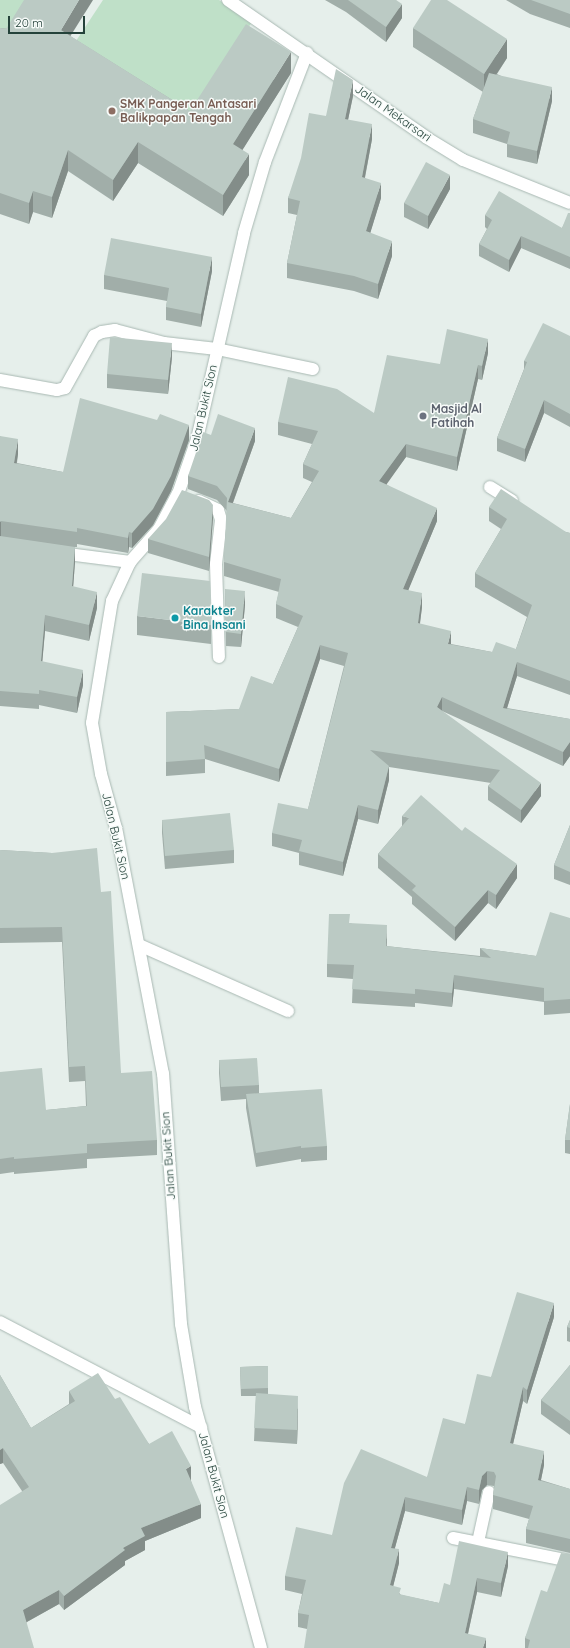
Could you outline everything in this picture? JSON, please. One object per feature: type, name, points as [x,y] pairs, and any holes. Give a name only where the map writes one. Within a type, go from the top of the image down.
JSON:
[{"type":"street","name":"Jalan Mekarsari","points":[[228,0],[307,53],[427,138],[463,160],[570,203]]},
{"type":"street","name":"Jalan Bukit Sion","points":[[261,1648],[200,1428],[181,1324],[163,1074],[116,828],[101,774],[92,723],[112,601],[130,562],[159,529],[178,494],[197,439],[244,233],[261,176],[307,53]]},
{"type":"street","points":[[0,380],[57,390],[65,388],[94,336],[102,332],[115,330],[164,343],[217,349],[313,369]]},
{"type":"street","points":[[490,487],[521,507]]},
{"type":"street","points":[[178,494],[214,507],[221,516],[216,564],[219,657]]},
{"type":"street","points":[[47,551],[130,562]]},
{"type":"street","points":[[139,945],[288,1011]]},
{"type":"street","points":[[0,1322],[200,1428]]},
{"type":"street","points":[[478,1542],[489,1492]]},
{"type":"street","points":[[453,1538],[570,1561]]},
{"type":"green space","points":[[0,0],[27,0],[5,34],[0,35]]},
{"type":"green space","points":[[103,0],[219,0],[252,22],[188,119],[74,44]]},
{"type":"building","points":[[24,0],[79,0],[61,30],[190,111],[246,24],[291,52],[233,144],[249,154],[223,195],[138,142],[113,180],[68,150],[52,197],[33,191],[29,203],[0,193],[0,28],[6,29]]},
{"type":"building","points":[[348,0],[396,0],[402,4],[386,27]]},
{"type":"building","points":[[431,0],[447,0],[507,39],[484,74],[413,28]]},
{"type":"building","points":[[531,0],[570,0],[570,14]]},
{"type":"building","points":[[336,69],[353,80],[345,119],[372,124],[362,177],[381,183],[366,231],[392,241],[378,284],[354,276],[287,263],[300,201],[288,198],[301,158],[309,113],[326,116]]},
{"type":"building","points":[[489,73],[552,87],[537,151],[507,144],[510,132],[473,119]]},
{"type":"building","points":[[426,162],[450,175],[428,216],[404,203]]},
{"type":"building","points":[[499,191],[562,228],[568,213],[570,213],[570,257],[521,236],[509,260],[479,244],[492,220],[485,215]]},
{"type":"building","points":[[111,238],[212,257],[201,314],[166,307],[169,288],[104,275]]},
{"type":"building","points":[[543,323],[570,336],[570,414],[544,400],[525,449],[497,438],[527,362],[524,361]]},
{"type":"building","points":[[447,329],[488,339],[482,366],[478,365],[457,457],[406,444],[379,481],[437,508],[403,589],[422,593],[418,623],[451,631],[448,644],[492,652],[496,642],[516,649],[532,605],[475,573],[507,519],[489,507],[501,489],[566,532],[570,533],[570,681],[517,662],[503,708],[570,719],[570,742],[563,752],[442,697],[437,707],[541,783],[521,810],[488,786],[500,770],[370,750],[389,766],[378,810],[358,805],[343,862],[299,851],[302,840],[272,833],[278,803],[308,809],[348,653],[320,645],[279,769],[204,745],[205,759],[166,762],[166,712],[239,709],[251,676],[273,684],[303,616],[276,604],[281,579],[224,562],[227,498],[217,486],[188,476],[203,432],[211,435],[218,414],[255,428],[228,502],[291,518],[319,471],[303,464],[318,431],[278,422],[288,377],[337,389],[374,413],[387,355],[440,364]]},
{"type":"building","points":[[110,337],[172,343],[168,380],[107,374]]},
{"type":"building","points":[[80,398],[157,420],[160,414],[189,425],[171,476],[153,509],[132,533],[129,532],[128,538],[77,528],[77,532],[0,522],[0,436],[18,439],[14,463],[63,472]]},
{"type":"building","points":[[182,490],[209,500],[213,505],[209,557],[148,539],[166,519]]},
{"type":"building","points":[[0,536],[75,547],[72,586],[97,592],[89,625],[45,615],[41,661],[83,670],[77,697],[39,690],[39,694],[0,691]]},
{"type":"building","points":[[142,573],[210,581],[211,625],[137,616]]},
{"type":"building","points":[[225,589],[245,591],[241,634],[226,632]]},
{"type":"building","points":[[421,795],[462,831],[465,827],[517,864],[496,895],[488,890],[455,927],[412,890],[416,886],[378,854],[409,818],[402,816]]},
{"type":"building","points":[[230,813],[234,850],[165,856],[162,820]]},
{"type":"building","points":[[570,825],[570,872],[554,865]]},
{"type":"building","points":[[97,848],[101,892],[111,891],[121,1073],[152,1071],[157,1140],[87,1144],[87,1153],[0,1159],[0,1072],[42,1068],[46,1110],[87,1106],[85,1066],[69,1067],[62,927],[0,928],[0,850],[52,853]]},
{"type":"building","points":[[550,912],[570,918],[570,999],[544,1001],[544,988],[454,975],[452,993],[415,989],[415,994],[352,989],[354,965],[327,964],[329,914],[350,914],[349,923],[387,925],[386,946],[491,958],[480,948],[536,956]]},
{"type":"building","points":[[257,1058],[259,1085],[221,1087],[219,1060]]},
{"type":"building","points":[[322,1089],[327,1146],[301,1148],[301,1146],[256,1153],[246,1094]]},
{"type":"building","points":[[570,1104],[570,1140],[565,1140]]},
{"type":"building","points":[[517,1292],[554,1303],[527,1390],[523,1387],[510,1443],[544,1451],[538,1480],[570,1489],[570,1539],[526,1529],[533,1506],[493,1495],[496,1476],[494,1472],[487,1471],[482,1476],[479,1490],[467,1487],[462,1510],[405,1497],[391,1548],[399,1549],[390,1585],[401,1588],[399,1594],[439,1603],[444,1583],[450,1585],[459,1541],[508,1552],[501,1583],[477,1578],[465,1633],[486,1638],[483,1648],[304,1648],[309,1615],[298,1613],[306,1580],[285,1576],[296,1527],[332,1535],[344,1483],[361,1449],[427,1477],[443,1418],[465,1424],[477,1374],[491,1377]]},
{"type":"building","points":[[570,1320],[570,1328],[567,1327]]},
{"type":"building","points":[[570,1365],[570,1421],[541,1400]]},
{"type":"building","points":[[268,1366],[268,1388],[241,1389],[240,1367]]},
{"type":"building","points":[[98,1373],[115,1399],[120,1397],[149,1444],[172,1431],[191,1466],[186,1469],[201,1504],[141,1528],[145,1536],[123,1548],[125,1550],[64,1596],[59,1590],[23,1610],[34,1648],[0,1648],[0,1505],[29,1487],[3,1448],[0,1450],[0,1375],[31,1428],[75,1401],[69,1391]]},
{"type":"building","points":[[256,1393],[298,1396],[297,1430],[254,1428]]},
{"type":"building","points":[[561,1553],[570,1554],[570,1648],[528,1648],[530,1640],[525,1638],[541,1590],[547,1592]]},
{"type":"place","name":"SMK Pangeran Antasari Balikpapan Tengah","points":[[112,111]]},
{"type":"place","name":"Masjid Al Fatihah","points":[[423,416]]},
{"type":"place","name":"Karakter Bina Insani","points":[[175,618]]}]
